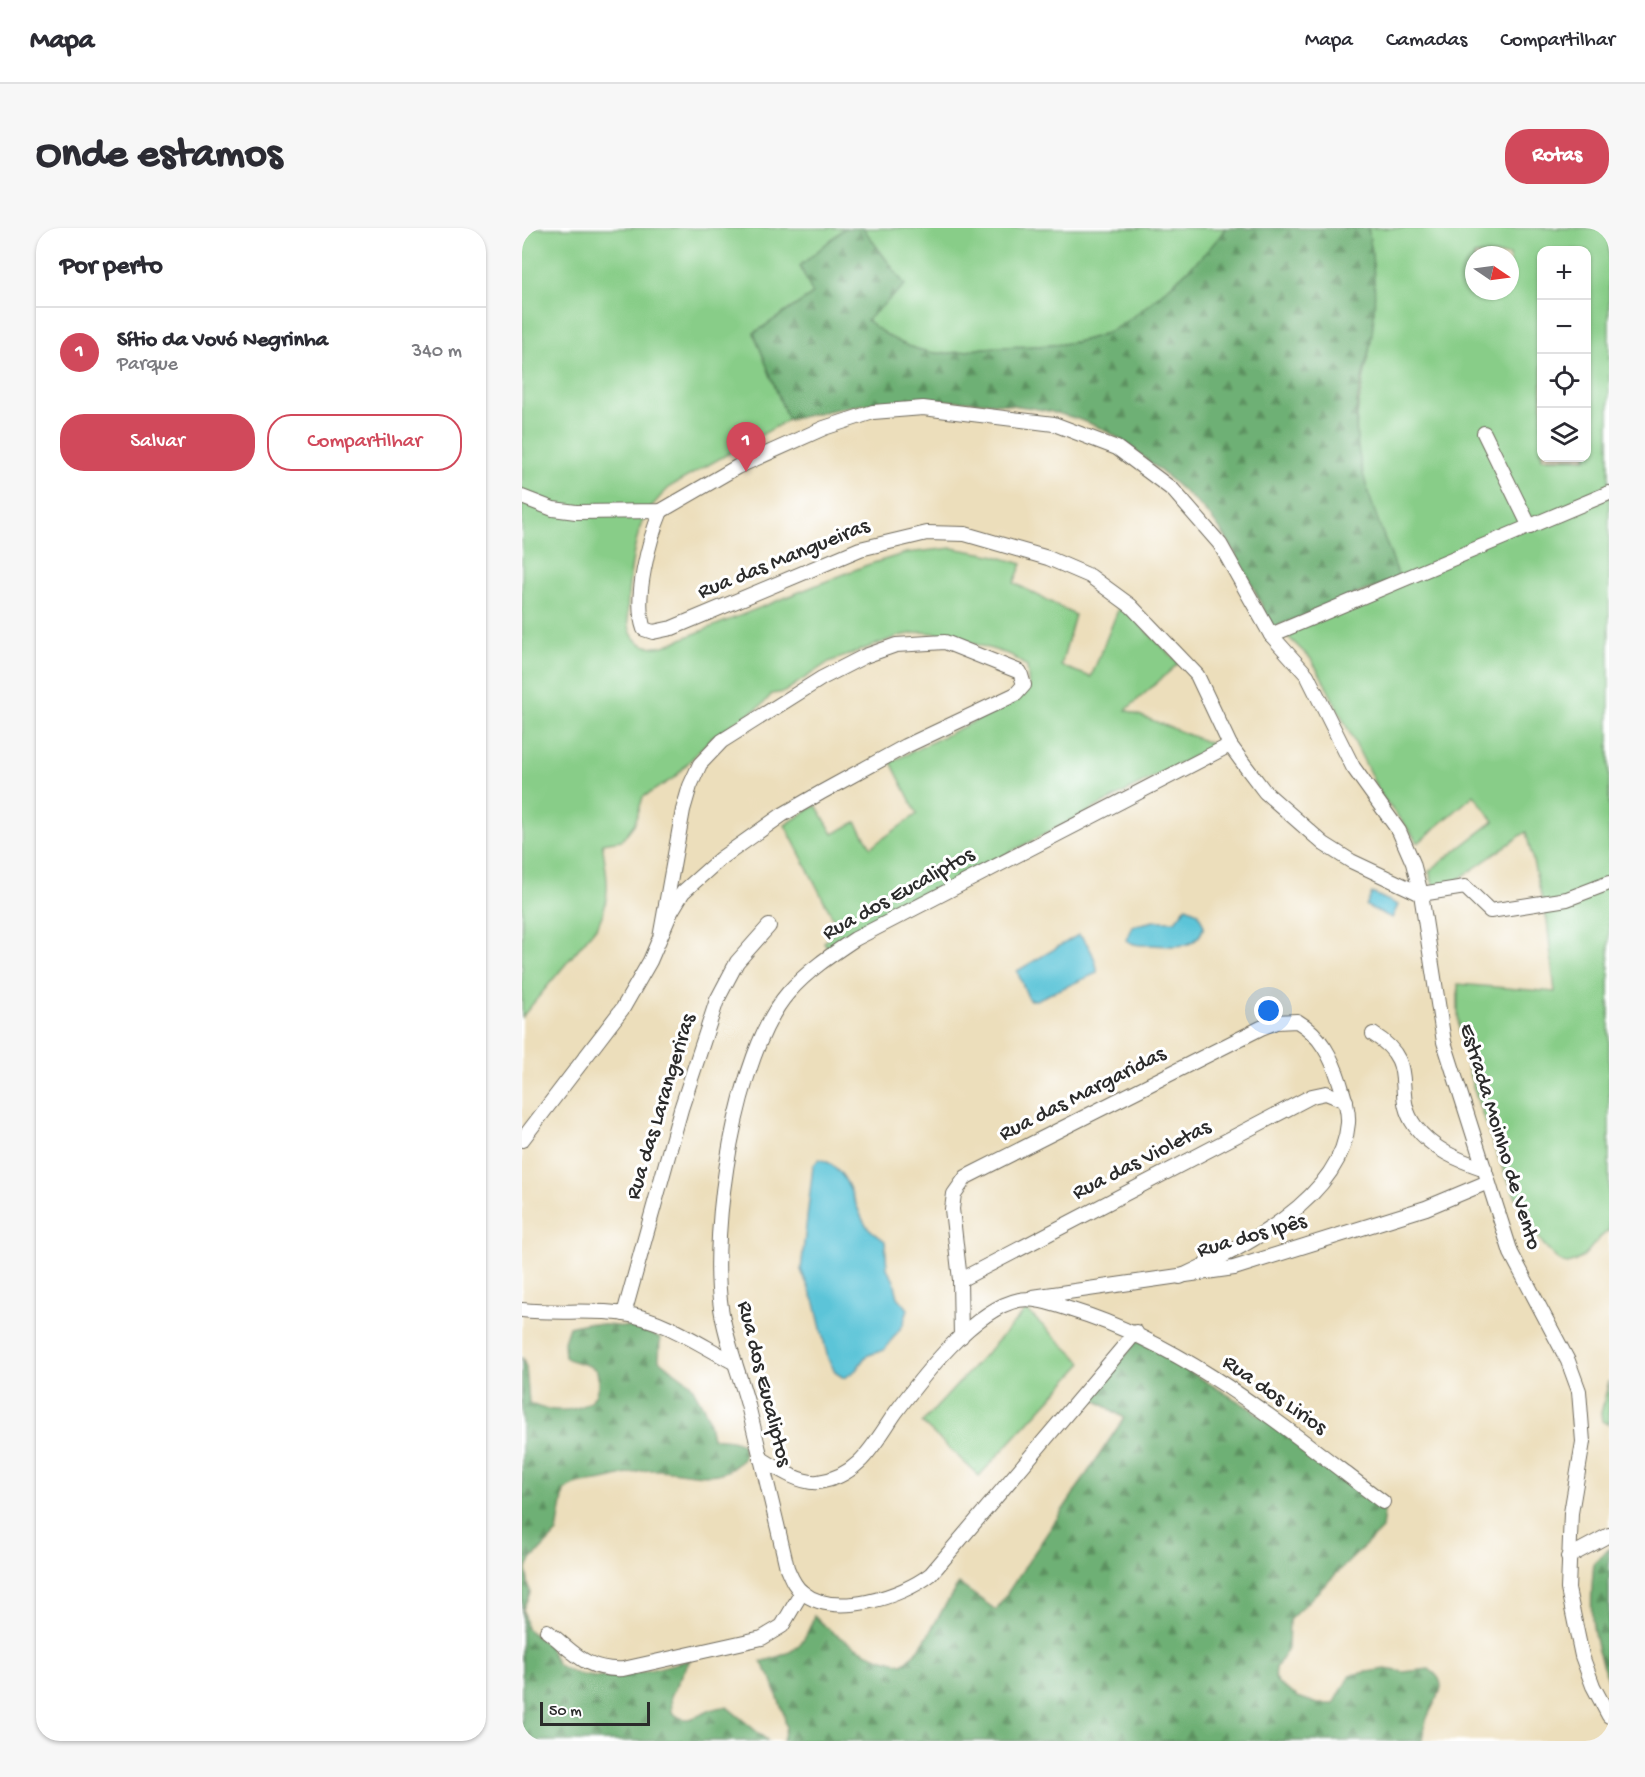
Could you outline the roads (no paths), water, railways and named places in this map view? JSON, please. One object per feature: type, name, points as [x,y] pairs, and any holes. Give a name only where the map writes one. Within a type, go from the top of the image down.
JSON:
[{"type":"street","name":"Estrada Moinho de Vento","points":[[661,512],[737,467],[824,428],[873,412],[923,408],[1054,424],[1117,448],[1173,490],[1220,544],[1271,635],[1307,675],[1353,767],[1399,831],[1413,863],[1421,894],[1444,1042],[1511,1253],[1568,1361],[1579,1391],[1583,1442],[1571,1513],[1568,1589],[1573,1622],[1593,1686],[1609,1716]]},
{"type":"street","points":[[1484,433],[1530,527]]},
{"type":"street","points":[[1271,635],[1609,493]]},
{"type":"street","points":[[522,497],[553,509],[576,512],[661,512]]},
{"type":"street","name":"Rua das Mangueiras","points":[[661,512],[650,548],[641,594],[641,620],[644,629],[653,632],[672,628],[860,549],[927,533],[965,534],[1007,544],[1059,562],[1090,576],[1131,606],[1197,675],[1230,745],[1265,792],[1324,844],[1351,861],[1421,894]]},
{"type":"street","points":[[522,1140],[623,1008],[650,961],[683,892],[720,859],[782,815],[906,746],[1016,694],[1024,685],[1020,672],[945,642],[896,645],[865,656],[822,678],[722,741],[700,764],[682,810],[660,938]]},
{"type":"street","name":"Rua dos Eucaliptos","points":[[802,1592],[787,1569],[721,1307],[717,1270],[724,1187],[751,1063],[764,1029],[787,993],[816,965],[855,939],[1230,745]]},
{"type":"street","points":[[1421,894],[1465,887],[1490,910],[1567,899],[1609,883]]},
{"type":"street","name":"Rua das Larangeriras","points":[[624,1314],[681,1109],[717,1000],[737,962],[769,926]]},
{"type":"street","name":"Rua das Margaridas","points":[[961,1337],[960,1280],[952,1209],[954,1194],[966,1177],[1276,1022],[1297,1021],[1306,1026],[1320,1041],[1334,1064],[1346,1101]]},
{"type":"street","points":[[1373,1034],[1397,1052],[1407,1103],[1415,1126],[1443,1153],[1487,1176]]},
{"type":"street","name":"Rua das Violetas","points":[[960,1280],[1312,1096],[1326,1093],[1346,1101]]},
{"type":"street","points":[[1180,1277],[1239,1249],[1304,1202],[1326,1176],[1343,1146],[1348,1121],[1346,1101]]},
{"type":"street","name":"Rua dos Ipês","points":[[760,1458],[789,1474],[816,1482],[843,1475],[871,1452],[896,1412],[961,1337],[993,1311],[1019,1300],[1234,1268],[1426,1208],[1487,1176]]},
{"type":"street","name":"Rua dos Lirios","points":[[1019,1300],[1058,1305],[1136,1332],[1250,1401],[1383,1502]]},
{"type":"street","points":[[522,1310],[624,1314],[663,1325],[735,1364]]},
{"type":"street","points":[[547,1631],[589,1665],[599,1669],[623,1669],[744,1642],[775,1632],[788,1618],[802,1592],[814,1599],[852,1605],[917,1586],[931,1574],[1136,1332]]},
{"type":"street","points":[[1568,1557],[1609,1535]]},
{"type":"water","points":[[1372,893],[1398,905],[1392,918],[1366,906]]},
{"type":"water","points":[[1186,907],[1198,912],[1204,926],[1196,940],[1176,946],[1142,945],[1126,940],[1132,926],[1154,921],[1175,921]]},
{"type":"water","points":[[1078,935],[1092,952],[1097,973],[1036,1000],[1029,1000],[1017,971]]},
{"type":"water","points":[[819,1159],[829,1163],[843,1176],[866,1225],[885,1241],[887,1268],[894,1281],[898,1297],[908,1309],[903,1325],[884,1350],[866,1356],[856,1370],[844,1378],[836,1373],[828,1359],[815,1303],[801,1270],[813,1166]]},
{"type":"place","name":"Sítio da Vovó Negrinha","points":[[746,472]]}]
